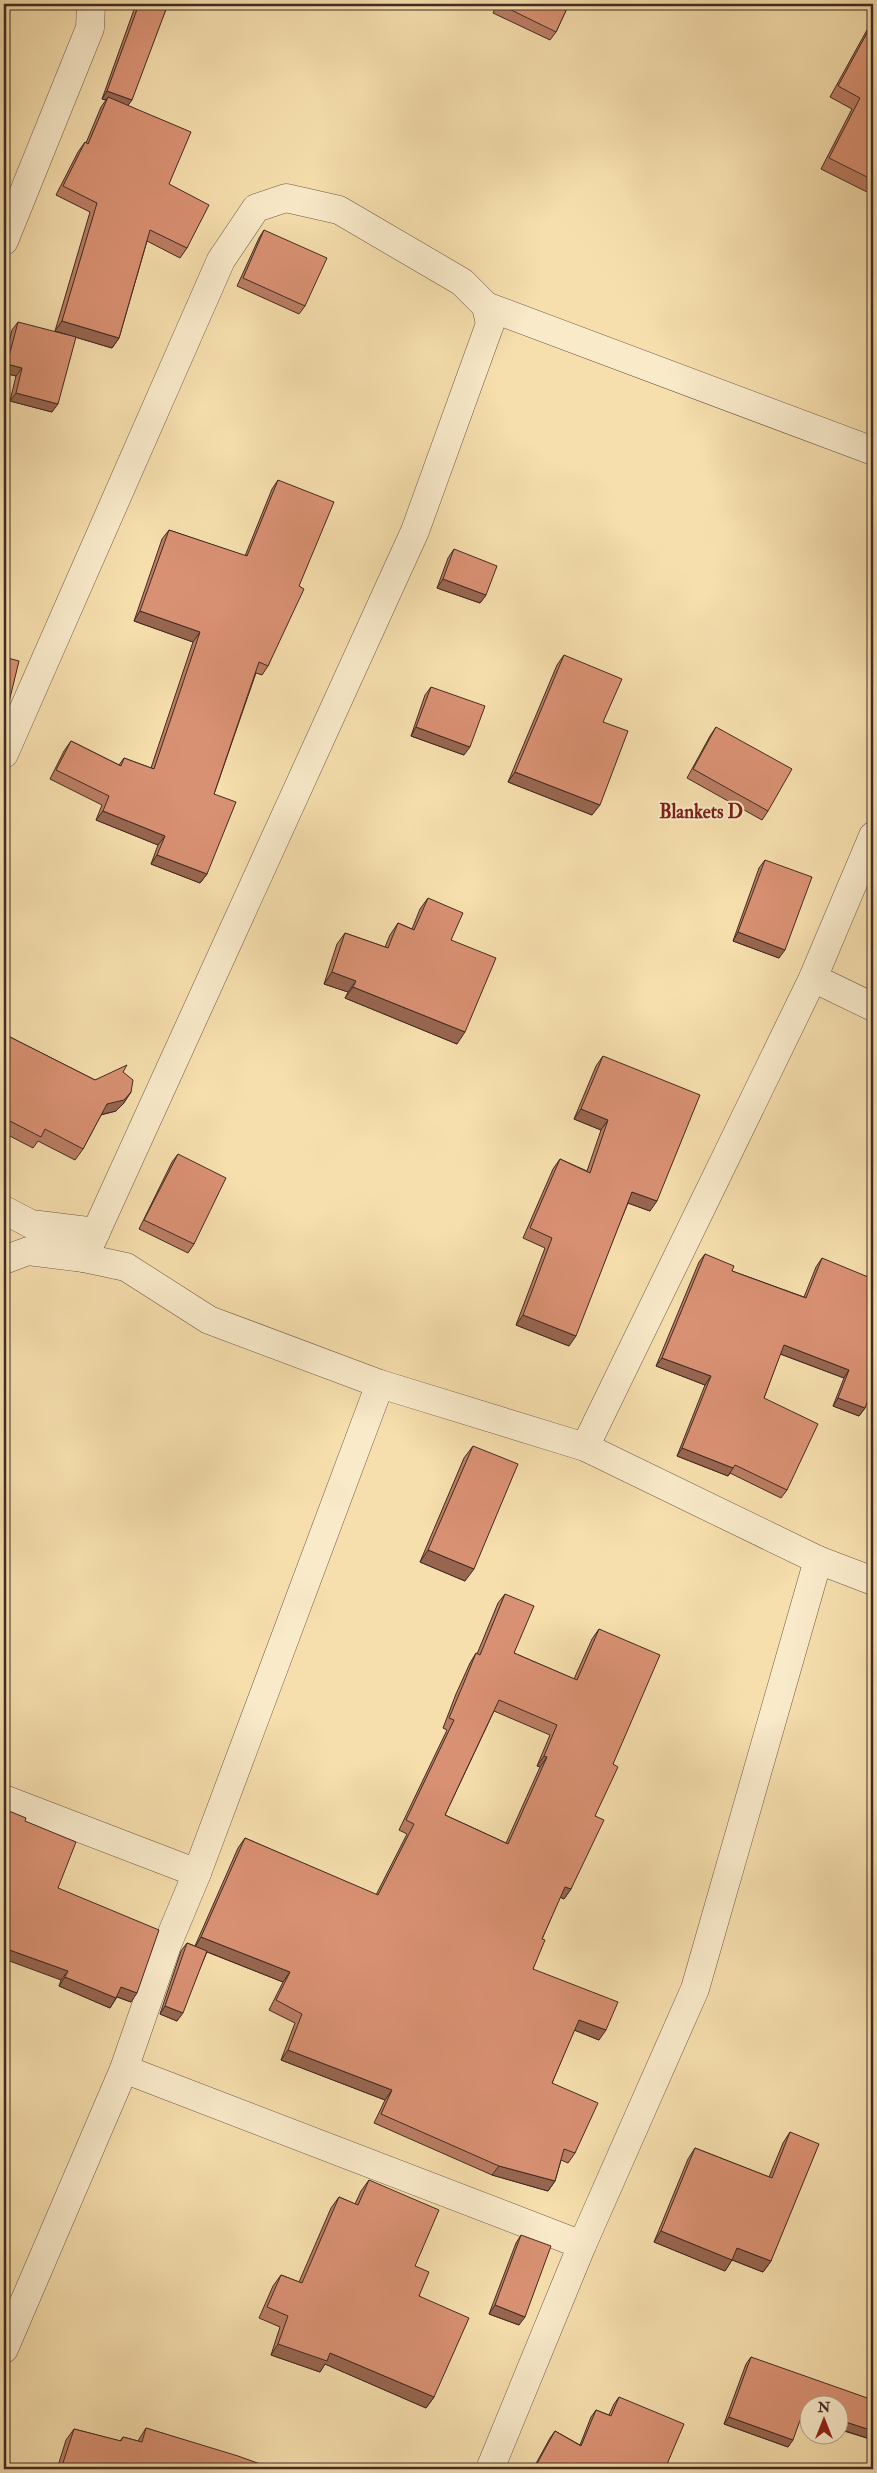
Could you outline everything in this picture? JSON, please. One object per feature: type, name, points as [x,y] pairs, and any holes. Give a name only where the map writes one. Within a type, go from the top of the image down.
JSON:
[{"type":"street","points":[[4,241],[90,28],[91,4]]},
{"type":"street","points":[[4,754],[221,260],[256,208],[286,198],[339,210],[462,282],[486,306],[873,450]]},
{"type":"street","points":[[84,1258],[415,531],[490,324],[486,306]]},
{"type":"street","points":[[585,1448],[814,978],[873,836]]},
{"type":"street","points":[[814,978],[873,1007]]},
{"type":"street","points":[[4,1210],[31,1224],[96,1232]]},
{"type":"street","points":[[4,1260],[28,1251],[84,1258],[126,1267],[208,1320],[380,1384],[585,1448],[818,1560],[873,1580]]},
{"type":"street","points":[[4,2349],[124,2069],[167,1945],[197,1873],[380,1384]]},
{"type":"street","points":[[490,2469],[582,2245],[695,1989],[818,1560]]},
{"type":"street","points":[[4,1799],[197,1873]]},
{"type":"street","points":[[124,2069],[582,2245]]},
{"type":"building","points":[[139,4],[168,4],[132,100],[107,91]]},
{"type":"building","points":[[499,4],[569,4],[556,32]]},
{"type":"building","points":[[873,22],[873,180],[829,158],[860,98],[838,86]]},
{"type":"building","points":[[108,97],[191,132],[169,184],[209,205],[187,248],[150,230],[119,338],[62,321],[97,203],[63,186],[85,142],[88,144]]},
{"type":"building","points":[[264,230],[327,258],[305,306],[243,278]]},
{"type":"building","points":[[18,322],[76,337],[58,404],[16,393],[22,368],[7,364]]},
{"type":"building","points":[[278,480],[334,502],[299,586],[304,589],[268,666],[259,662],[214,794],[236,802],[207,874],[157,855],[165,836],[103,811],[109,796],[56,770],[71,741],[121,766],[124,758],[154,769],[200,632],[140,611],[169,530],[247,556]]},
{"type":"building","points":[[454,549],[497,566],[486,595],[443,579]]},
{"type":"building","points":[[564,655],[622,679],[603,722],[628,731],[600,805],[515,772]]},
{"type":"building","points":[[4,657],[19,661],[8,706],[4,705]]},
{"type":"building","points":[[431,687],[485,706],[470,747],[416,727]]},
{"type":"building","points":[[716,727],[792,769],[768,811],[693,769]]},
{"type":"building","points":[[765,860],[812,877],[785,950],[738,932]]},
{"type":"building","points":[[428,898],[463,913],[451,940],[496,958],[465,1032],[353,987],[356,981],[332,972],[345,933],[388,948],[398,923],[414,930]]},
{"type":"building","points":[[8,1036],[95,1080],[127,1065],[123,1072],[133,1080],[131,1092],[124,1100],[107,1104],[83,1149],[45,1129],[41,1137],[4,1118],[4,1044]]},
{"type":"building","points":[[603,1056],[700,1095],[657,1201],[632,1192],[576,1336],[523,1315],[552,1238],[530,1228],[560,1159],[590,1173],[608,1120],[581,1109]]},
{"type":"building","points":[[178,1154],[226,1178],[194,1244],[144,1220]]},
{"type":"building","points":[[705,1254],[734,1266],[732,1271],[806,1298],[822,1258],[873,1279],[873,1387],[865,1408],[838,1398],[849,1370],[784,1345],[764,1398],[818,1424],[787,1490],[735,1465],[733,1468],[682,1448],[711,1376],[662,1358]]},
{"type":"building","points":[[473,1446],[518,1464],[474,1569],[428,1550]]},
{"type":"building","points":[[505,1594],[534,1606],[514,1653],[577,1680],[599,1629],[660,1655],[613,1764],[618,1767],[595,1816],[604,1820],[571,1889],[565,1887],[542,1939],[545,1940],[533,1969],[618,2002],[606,2030],[579,2020],[552,2083],[598,2103],[575,2153],[564,2149],[555,2181],[499,2166],[381,2114],[392,2090],[288,2050],[302,2014],[276,2000],[290,1972],[201,1937],[245,1838],[378,1895],[414,1824],[406,1820],[454,1720],[449,1718],[476,1653],[480,1655]],"holes":[[[499,1700],[557,1725],[544,1756],[547,1757],[508,1844],[445,1815]]]},
{"type":"building","points":[[4,1809],[26,1818],[25,1821],[76,1842],[58,1888],[159,1930],[137,1993],[121,1987],[116,1998],[65,1977],[68,1971],[4,1948]]},
{"type":"building","points":[[187,1943],[207,1951],[183,2013],[165,2006]]},
{"type":"building","points":[[790,2132],[819,2144],[771,2261],[737,2248],[732,2260],[661,2231],[695,2148],[772,2178]]},
{"type":"building","points":[[369,2180],[439,2210],[415,2266],[429,2272],[419,2296],[469,2318],[434,2397],[330,2353],[327,2361],[278,2344],[288,2316],[267,2307],[281,2275],[302,2283],[339,2197],[358,2205]]},
{"type":"building","points":[[521,2235],[551,2246],[525,2317],[495,2305]]},
{"type":"building","points":[[751,2357],[873,2400],[873,2431],[850,2423],[850,2396],[800,2396],[800,2420],[793,2440],[729,2417]]},
{"type":"building","points":[[619,2397],[684,2424],[665,2469],[534,2469],[555,2431],[581,2446],[596,2410],[611,2416]]},
{"type":"building","points":[[146,2428],[274,2469],[61,2469],[74,2429],[121,2441],[123,2437],[142,2442]]},
{"type":"district","name":"Blankets D","points":[[701,812]]}]
